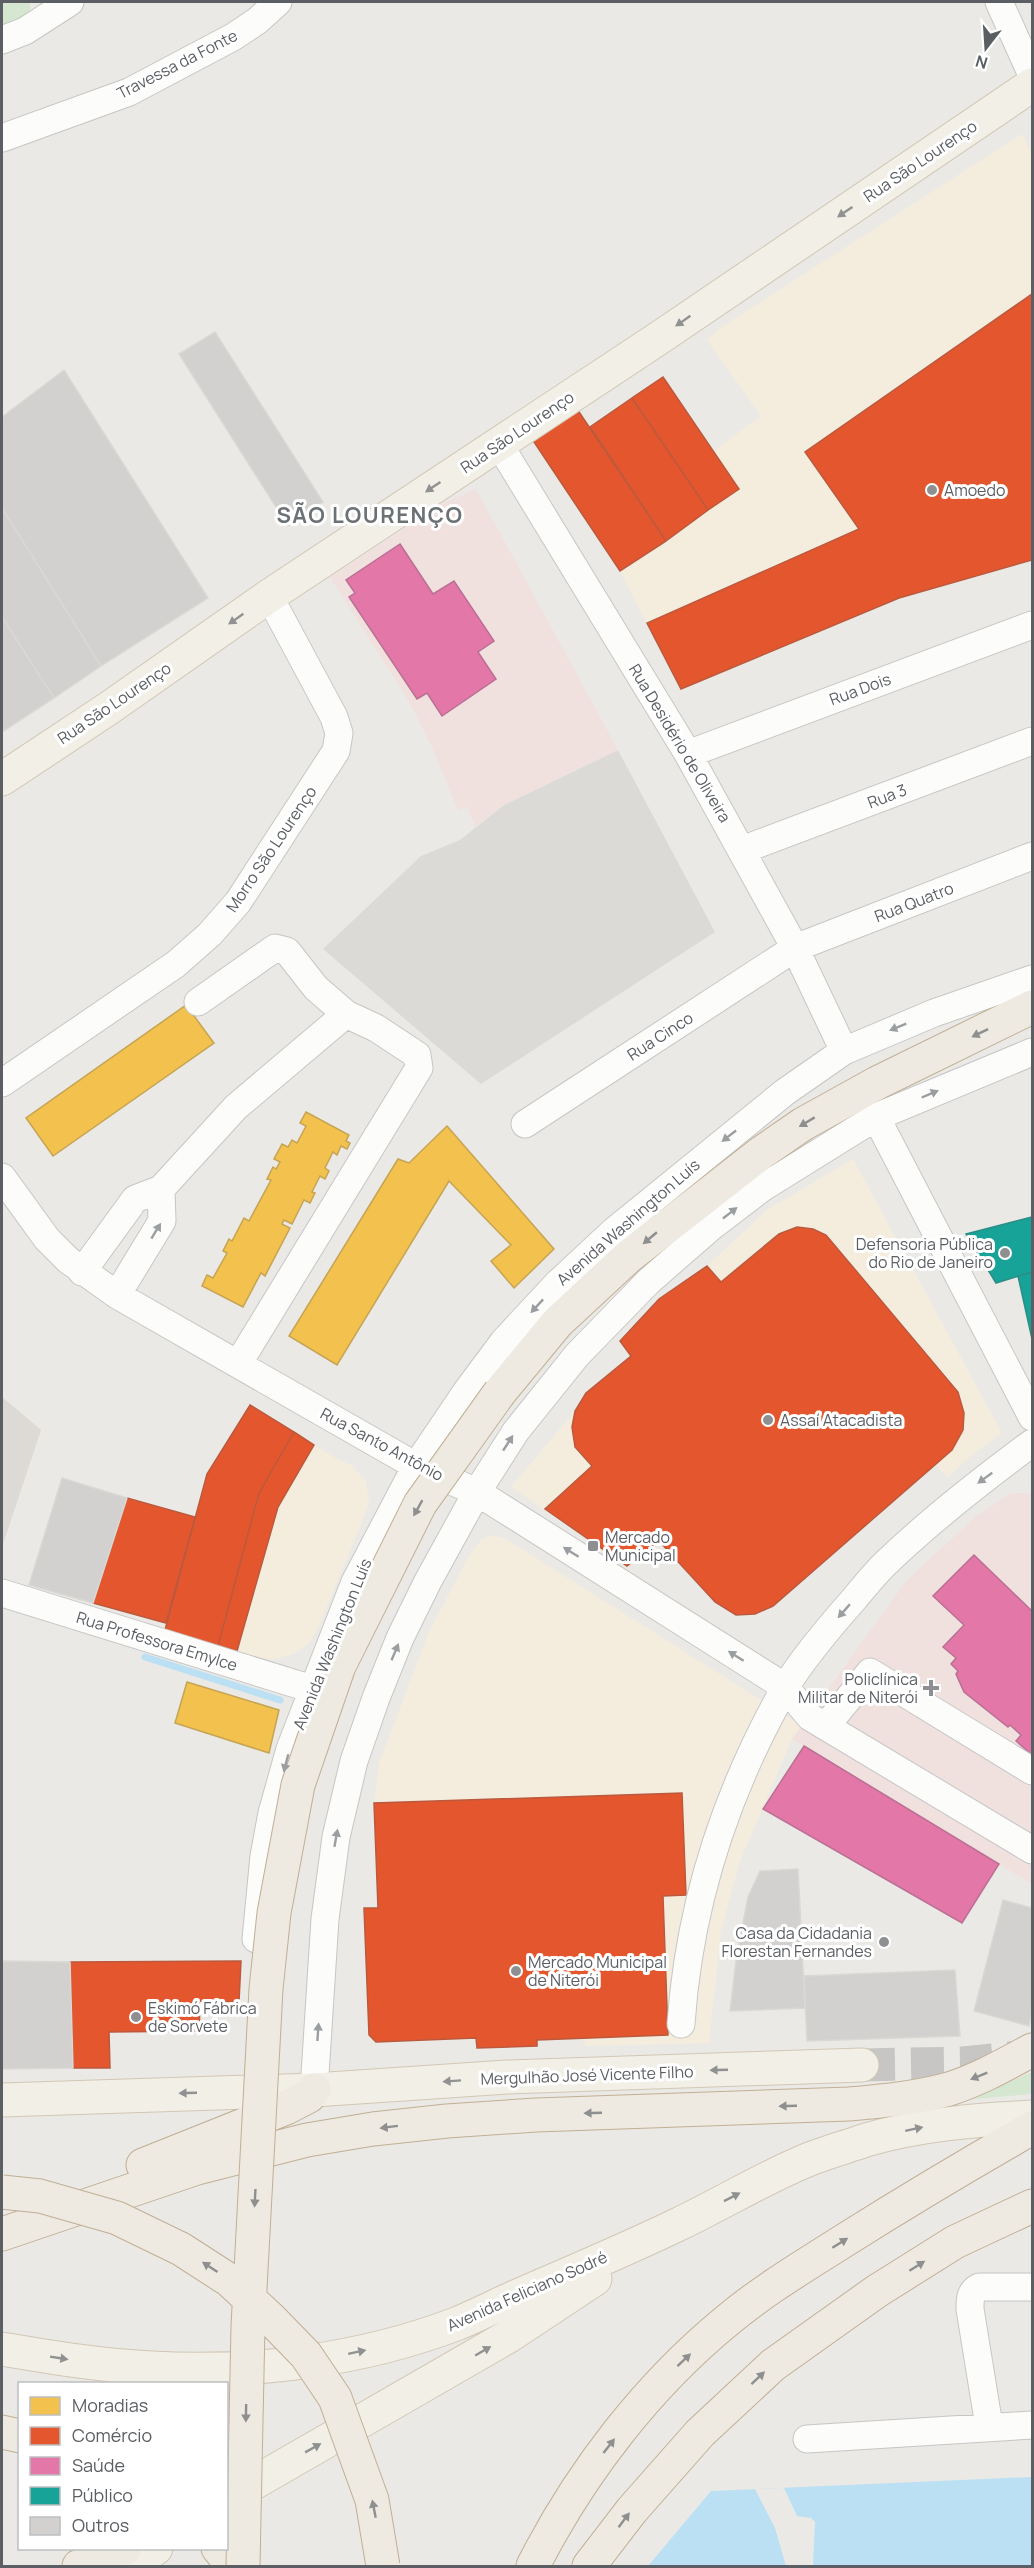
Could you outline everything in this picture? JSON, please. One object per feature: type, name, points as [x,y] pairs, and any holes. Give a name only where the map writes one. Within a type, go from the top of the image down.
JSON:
[{"type":"highway","points":[[243,2566],[248,2326],[266,1989],[274,1913],[298,1785],[339,1666],[420,1504],[500,1392],[557,1323],[628,1257],[761,1153],[803,1124],[877,1083],[1032,1007]]},
{"type":"highway","points":[[2,2232],[197,2168],[307,2140],[447,2121],[536,2115],[849,2104],[898,2099],[950,2089],[989,2073],[1032,2050]]},
{"type":"highway","points":[[2,2232],[144,2165],[286,2108],[309,2096],[314,2090]]},
{"type":"highway","points":[[533,2566],[583,2479],[644,2402],[676,2367],[729,2319],[775,2284],[1032,2128]]},
{"type":"highway","points":[[2,2192],[40,2196],[117,2218],[181,2249],[229,2280],[270,2318],[306,2355],[335,2398],[372,2499],[383,2566]]},
{"type":"highway","points":[[589,2566],[632,2510],[700,2433],[773,2365],[877,2291],[955,2242],[1032,2206]]},
{"type":"highway","points":[[2,2432],[18,2436]]},
{"type":"highway","points":[[79,2566],[119,2550]]},
{"type":"highway","points":[[220,2550],[234,2566]]},
{"type":"main road","name":"Rua São Lourenço","points":[[2,779],[109,708],[269,596],[1032,86]]},
{"type":"main road","name":"Mergulhão José Vicente Filho","points":[[314,2090],[507,2077],[862,2065]]},
{"type":"main road","points":[[2,2100],[314,2090]]},
{"type":"main road","name":"Avenida Feliciano Sodré","points":[[2,2349],[75,2361],[151,2368],[242,2369],[331,2357],[376,2348],[455,2324],[680,2224],[806,2160],[869,2139],[955,2122],[1032,2117]]},
{"type":"main road","points":[[228,2498],[509,2336],[680,2224]]},
{"type":"main road","points":[[132,2566],[153,2550]]},
{"type":"street","name":"Travessa da Fonte","points":[[2,138],[129,92],[233,37],[257,21],[278,2]]},
{"type":"street","points":[[999,2],[1032,75]]},
{"type":"street","points":[[2,40],[25,31],[61,4]]},
{"type":"street","name":"Rua Desidério de Oliveira","points":[[499,444],[688,754],[795,948],[844,1051]]},
{"type":"street","name":"Morro São Lourenço","points":[[2,1083],[176,964],[210,934],[238,902],[336,751],[339,733],[334,717],[269,596]]},
{"type":"street","name":"Rua Dois","points":[[688,754],[1032,625]]},
{"type":"street","name":"Rua 3","points":[[742,850],[1032,741]]},
{"type":"street","name":"Rua Quatro","points":[[795,948],[1032,856]]},
{"type":"street","points":[[198,1002],[275,948],[286,951],[316,988],[346,1014],[376,1028],[417,1055],[419,1068],[238,1364]]},
{"type":"street","name":"Rua Cinco","points":[[525,1124],[795,948]]},
{"type":"street","name":"Avenida Washington Luís","points":[[247,2091],[257,1922],[264,1856],[272,1813],[290,1749],[355,1582],[416,1466],[466,1392],[504,1341],[557,1284],[614,1231],[784,1092],[844,1051],[934,1013],[1032,979]]},
{"type":"street","points":[[82,1272],[135,1199],[161,1189],[236,1107],[346,1014]]},
{"type":"street","points":[[314,2090],[325,1919],[336,1837],[354,1761],[400,1638],[477,1492],[516,1431],[570,1364],[649,1281],[711,1227],[762,1188],[876,1117],[1032,1053]]},
{"type":"street","points":[[876,1117],[1032,1417]]},
{"type":"street","name":"Rua Santo Antônio","points":[[2,1177],[47,1239],[82,1272],[117,1295],[416,1466],[477,1492],[786,1687],[810,1716],[1032,1850]]},
{"type":"street","points":[[117,1295],[162,1221],[161,1189]]},
{"type":"street","points":[[681,2024],[684,1979],[706,1874],[733,1798],[786,1687],[835,1620],[886,1562],[970,1489],[1032,1443]]},
{"type":"street","name":"Rua Professora Emylce","points":[[2,1593],[312,1689]]},
{"type":"street","points":[[826,1726],[870,1672],[1032,1771]]},
{"type":"street","points":[[989,2426],[970,2298],[973,2290],[979,2287],[1032,2287]]},
{"type":"street","points":[[807,2439],[1032,2425]]},
{"type":"shaded area","points":[[1022,134],[1032,154],[1032,560],[899,598],[681,689],[620,571],[739,489],[711,453],[761,416],[707,340],[720,328]]},
{"type":"shaded area","points":[[476,489],[618,750],[504,805],[475,827],[467,807],[458,810],[431,745],[411,705],[330,577],[444,503]]},
{"type":"shaded area","points":[[618,750],[715,932],[481,1084],[323,949],[421,856],[460,840],[504,805]]},
{"type":"shaded area","name":"Assaí Atacadista","points":[[853,1159],[1002,1433],[974,1453],[948,1477],[935,1465],[773,1606],[755,1614],[736,1615],[659,1541],[627,1566],[511,1487],[575,1411],[586,1393],[631,1356],[620,1341],[659,1300],[707,1266],[767,1210]]},
{"type":"shaded area","points":[[2,1397],[41,1430],[2,1547]]},
{"type":"shaded area","points":[[250,1405],[337,1459],[351,1465],[366,1481],[369,1501],[318,1628],[309,1643],[294,1654],[274,1659],[256,1658],[165,1630],[207,1474]]},
{"type":"shaded area","name":"Policlínica Militar de Niterói","points":[[1011,1493],[1032,1493],[1032,1884],[792,1739],[907,1580],[975,1517]]},
{"type":"shaded area","points":[[491,1535],[506,1539],[802,1726],[792,1739],[740,1861],[721,1930],[709,2043],[585,2046],[584,2038],[538,2040],[537,2046],[477,2048],[476,2038],[376,2042],[369,2035],[364,1908],[378,1907],[374,1803],[379,1764],[428,1634],[470,1554],[482,1539]]},
{"type":"green space","points":[[2,2],[30,2],[30,13],[2,33]]},
{"type":"green space","points":[[1032,2072],[1032,2094],[973,2099]]},
{"type":"water","points":[[1032,2477],[1032,2566],[648,2566],[711,2491]]},
{"type":"pier","points":[[784,2488],[797,2516],[811,2518],[815,2522],[813,2566],[786,2566],[775,2528],[755,2489]]},
{"type":"building: Moradias","points":[[186,1005],[214,1043],[53,1156],[26,1118]]},
{"type":"building: Moradias","points":[[306,1112],[349,1135],[346,1141],[350,1143],[347,1149],[341,1146],[337,1155],[333,1152],[325,1168],[329,1171],[325,1179],[320,1176],[312,1192],[315,1193],[310,1203],[304,1200],[292,1224],[284,1220],[282,1224],[290,1228],[265,1276],[261,1273],[243,1307],[202,1286],[207,1275],[213,1278],[227,1253],[223,1251],[229,1239],[232,1241],[244,1218],[249,1221],[271,1180],[267,1179],[273,1167],[276,1169],[280,1162],[274,1159],[282,1144],[288,1147],[292,1140],[297,1143],[306,1126],[300,1123]]},
{"type":"building: Moradias","points":[[447,1126],[554,1249],[514,1288],[491,1261],[511,1245],[449,1181],[337,1365],[289,1336],[398,1159],[409,1163]]},
{"type":"building: Moradias","points":[[187,1682],[279,1710],[269,1753],[175,1723]]},
{"type":"building: Comércio","name":"Amoedo","points":[[1032,294],[1032,560],[899,598],[681,689],[647,623],[859,529],[805,452]]},
{"type":"building: Comércio","points":[[663,377],[739,489],[708,510],[632,398]]},
{"type":"building: Comércio","points":[[632,398],[708,510],[666,541],[590,427]]},
{"type":"building: Comércio","points":[[575,406],[666,541],[620,571],[530,436]]},
{"type":"building: Comércio","name":"Assaí Atacadista","points":[[797,1227],[813,1229],[826,1235],[958,1392],[964,1413],[963,1430],[952,1450],[773,1606],[755,1614],[736,1615],[715,1602],[659,1541],[627,1566],[545,1509],[592,1466],[575,1447],[572,1427],[575,1411],[586,1393],[631,1356],[620,1341],[659,1299],[707,1266],[721,1282],[779,1234]]},
{"type":"building: Comércio","points":[[250,1405],[294,1432],[259,1493],[218,1646],[165,1630],[207,1474]]},
{"type":"building: Comércio","points":[[294,1432],[314,1445],[278,1507],[237,1651],[218,1646],[259,1493]]},
{"type":"building: Comércio","points":[[127,1498],[195,1517],[166,1623],[93,1603]]},
{"type":"building: Comércio","name":"Mercado Municipal de Niterói","points":[[682,1793],[686,1895],[663,1896],[668,2035],[537,2040],[537,2046],[477,2048],[476,2038],[376,2042],[369,2035],[364,1908],[378,1908],[374,1803]]},
{"type":"building: Comércio","name":"Eskimó Fábrica de Sorvete","points":[[241,1961],[239,2002],[199,2001],[200,2031],[109,2032],[110,2068],[73,2068],[70,1962]]},
{"type":"building: Saúde","points":[[400,544],[433,594],[454,581],[494,641],[478,652],[496,679],[442,716],[427,693],[417,699],[349,597],[355,593],[346,580]]},
{"type":"building: Saúde","points":[[974,1555],[1032,1611],[1032,1755],[1016,1741],[1021,1735],[964,1692],[956,1674],[958,1671],[951,1664],[956,1658],[943,1647],[964,1625],[933,1596]]},
{"type":"building: Saúde","points":[[804,1746],[999,1864],[962,1923],[763,1809]]},
{"type":"building: Público","name":"Defensoria Pública do Rio de Janeiro","points":[[1032,1217],[1032,1272],[996,1283],[966,1234]]},
{"type":"building: Público","points":[[1032,1272],[1032,1339],[1018,1276]]},
{"type":"building: Outros","points":[[215,332],[323,502],[288,526],[179,354]]},
{"type":"building: Outros","points":[[64,370],[208,598],[101,666],[2,508],[2,417]]},
{"type":"building: Outros","points":[[2,508],[101,666],[54,698],[2,617]]},
{"type":"building: Outros","points":[[2,617],[54,698],[2,732]]},
{"type":"building: Outros","points":[[62,1478],[127,1498],[93,1603],[29,1585]]},
{"type":"building: Outros","points":[[798,1869],[805,2008],[730,2011],[737,1953],[748,1897],[760,1871]]},
{"type":"building: Outros","points":[[1003,1900],[1032,1908],[1032,2012],[1029,2026],[974,2011]]},
{"type":"building: Outros","points":[[2,1961],[70,1962],[73,2068],[2,2069]]},
{"type":"building: Outros","points":[[955,1970],[960,2036],[807,2041],[804,1976]]},
{"type":"waterway","points":[[145,1657],[280,1700]]},
{"type":"tunnel","points":[[862,2065],[964,2063],[1019,2057]]},
{"type":"place","name":"Amoedo","points":[[932,490]]},
{"type":"place","name":"Defensoria Pública do Rio de Janeiro","points":[[1005,1253]]},
{"type":"place","name":"Assaí Atacadista","points":[[768,1420]]},
{"type":"place","name":"Mercado Municipal","points":[[593,1546]]},
{"type":"place","name":"Policlínica Militar de Niterói","points":[[931,1688]]},
{"type":"place","name":"Casa da Cidadania Florestan Fernandes","points":[[884,1942]]},
{"type":"place","name":"Mercado Municipal de Niterói","points":[[516,1971]]},
{"type":"place","name":"Eskimó Fábrica de Sorvete","points":[[136,2017]]},
{"type":"district","name":"SÃO LOURENÇO","points":[[370,515]]}]
